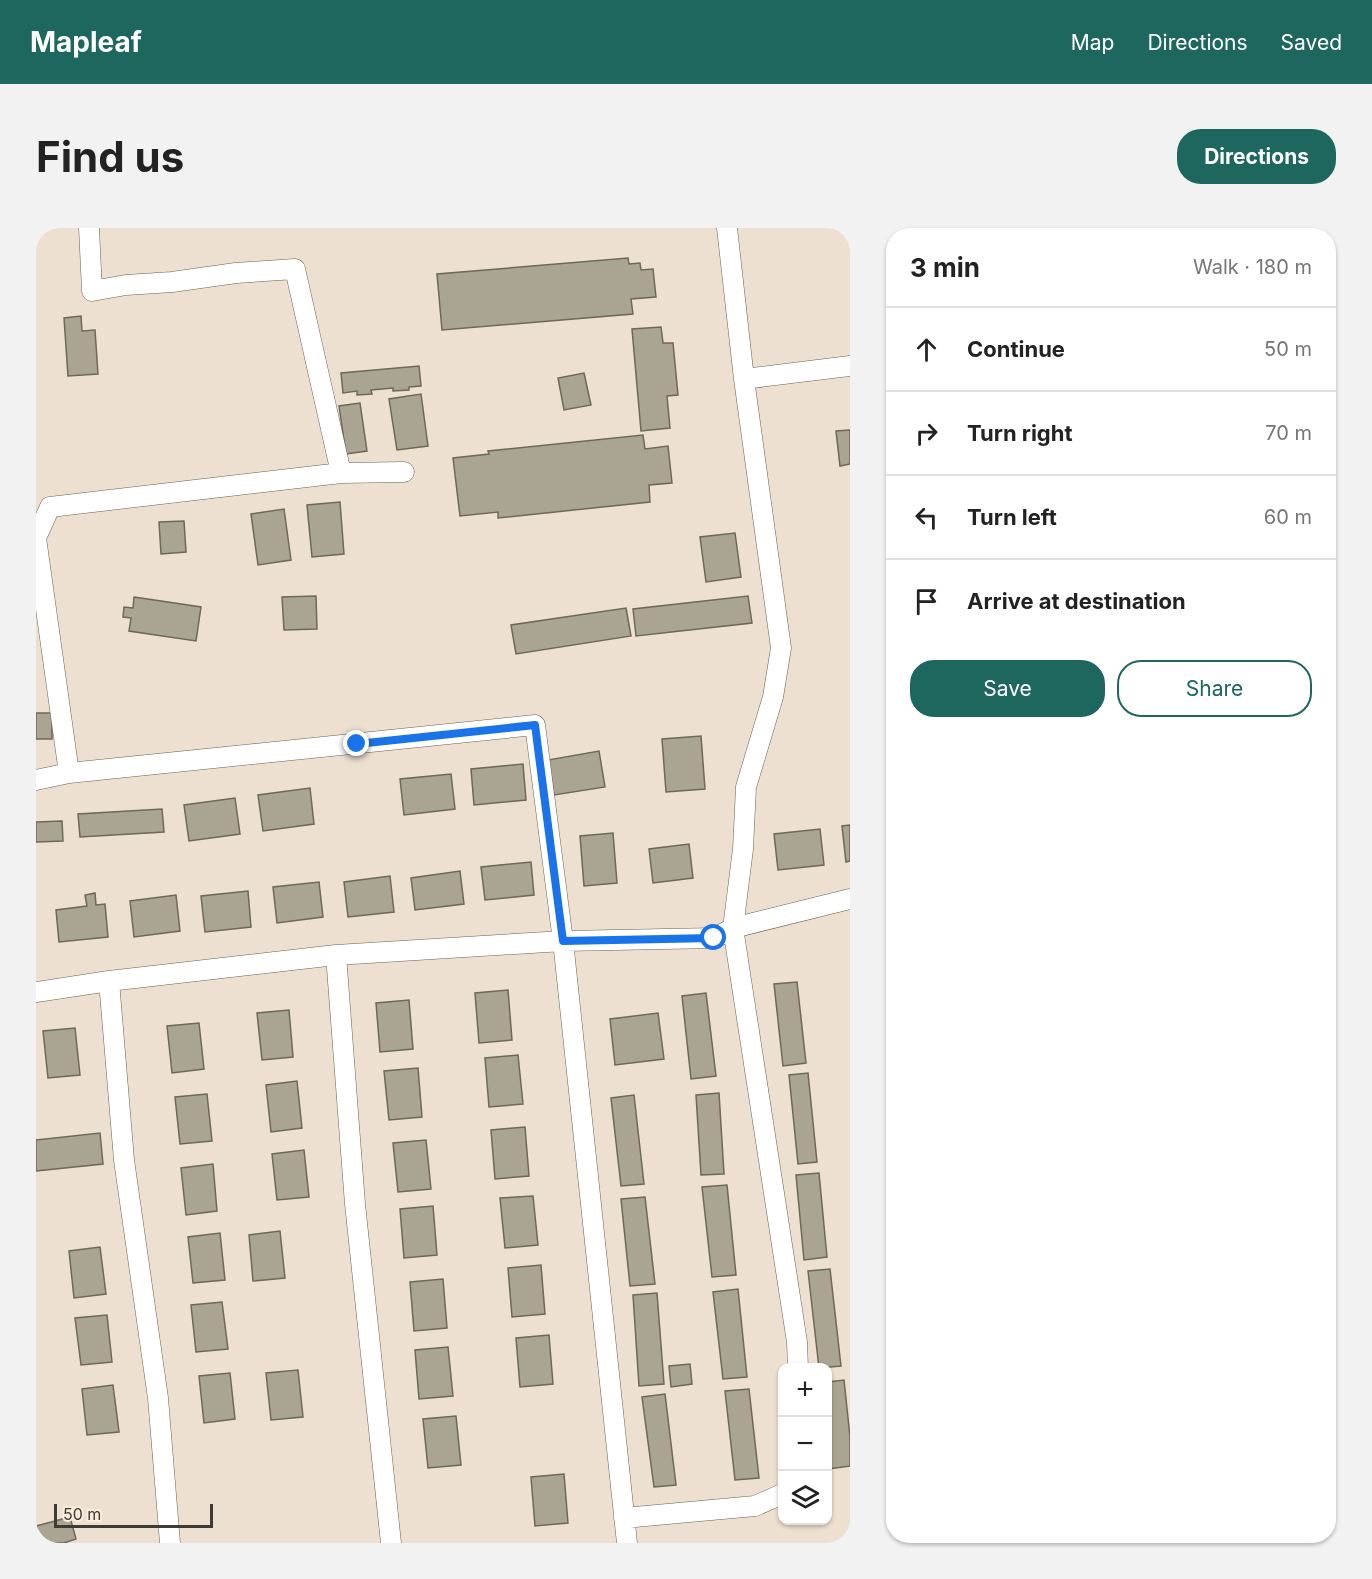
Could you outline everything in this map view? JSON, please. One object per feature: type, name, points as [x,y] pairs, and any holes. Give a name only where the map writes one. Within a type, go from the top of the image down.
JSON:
[{"type":"street","points":[[89,228],[92,291],[236,273],[295,269],[341,473]]},
{"type":"street","points":[[727,228],[744,379],[781,648],[773,697],[746,787],[743,849],[733,928],[797,1342],[798,1363]]},
{"type":"street","points":[[744,379],[850,366]]},
{"type":"street","points":[[69,773],[36,538],[50,507],[341,473],[404,472]]},
{"type":"street","points":[[36,780],[69,773],[535,725],[563,941],[627,1543]]},
{"type":"street","points":[[36,992],[109,981],[336,955],[563,941],[714,938],[733,928],[850,899]]},
{"type":"street","points":[[336,955],[355,1204],[391,1543]]},
{"type":"street","points":[[109,981],[124,1160],[158,1398],[170,1543]]},
{"type":"street","points":[[624,1518],[755,1506],[778,1496]]},
{"type":"building","points":[[628,258],[629,264],[640,263],[641,270],[653,269],[656,297],[631,299],[633,314],[442,330],[437,274]]},
{"type":"building","points":[[81,316],[82,331],[95,330],[98,374],[68,376],[64,318]]},
{"type":"building","points":[[661,327],[663,343],[673,343],[678,395],[667,396],[670,428],[641,431],[632,329]]},
{"type":"building","points":[[419,366],[421,386],[409,387],[409,390],[393,391],[393,388],[371,390],[372,394],[357,395],[357,391],[343,393],[341,373]]},
{"type":"building","points":[[584,373],[591,405],[564,410],[558,378]]},
{"type":"building","points":[[421,394],[428,446],[397,450],[389,399]]},
{"type":"building","points":[[360,403],[367,451],[346,454],[339,406]]},
{"type":"building","points":[[850,430],[850,464],[840,466],[836,431]]},
{"type":"building","points":[[643,435],[645,449],[668,446],[672,483],[649,485],[650,502],[498,518],[498,512],[460,516],[453,458],[489,454],[488,451]]},
{"type":"building","points":[[340,502],[344,554],[312,557],[307,505]]},
{"type":"building","points":[[284,509],[291,560],[258,565],[251,514]]},
{"type":"building","points":[[184,521],[186,552],[161,554],[159,522]]},
{"type":"building","points":[[735,533],[741,577],[706,582],[700,537]]},
{"type":"building","points":[[316,596],[317,629],[284,630],[282,597]]},
{"type":"building","points":[[748,596],[752,623],[636,636],[633,609]]},
{"type":"building","points":[[134,597],[201,607],[196,641],[129,631],[131,618],[123,617],[124,607],[133,608]]},
{"type":"building","points":[[626,608],[631,636],[516,654],[511,625]]},
{"type":"building","points":[[36,713],[52,713],[52,739],[36,739]]},
{"type":"building","points":[[701,736],[705,789],[666,792],[662,739]]},
{"type":"building","points":[[599,751],[605,787],[554,795],[548,760]]},
{"type":"building","points":[[523,764],[526,800],[474,805],[471,769]]},
{"type":"building","points":[[451,774],[455,809],[404,815],[400,779]]},
{"type":"building","points":[[310,788],[314,824],[263,831],[258,795]]},
{"type":"building","points":[[235,798],[240,834],[189,841],[184,805]]},
{"type":"building","points":[[162,809],[164,832],[80,837],[78,814]]},
{"type":"building","points":[[62,821],[63,841],[36,842],[36,822]]},
{"type":"building","points":[[850,825],[850,861],[846,862],[842,826]]},
{"type":"building","points":[[820,829],[824,865],[778,870],[774,834]]},
{"type":"building","points":[[613,833],[617,883],[584,886],[580,836]]},
{"type":"building","points":[[689,844],[693,878],[653,883],[649,849]]},
{"type":"building","points":[[531,862],[534,895],[485,900],[481,867]]},
{"type":"building","points":[[460,871],[464,904],[415,910],[411,878]]},
{"type":"building","points":[[390,876],[394,912],[348,917],[344,882]]},
{"type":"building","points":[[319,882],[323,917],[277,923],[273,887]]},
{"type":"building","points":[[248,891],[251,927],[205,932],[201,896]]},
{"type":"building","points":[[95,893],[96,905],[105,904],[108,937],[59,942],[56,910],[87,906],[85,895]]},
{"type":"building","points":[[176,895],[180,931],[134,937],[130,901]]},
{"type":"building","points":[[797,982],[806,1063],[783,1066],[774,984]]},
{"type":"building","points":[[508,990],[512,1040],[479,1043],[475,993]]},
{"type":"building","points":[[706,993],[716,1076],[691,1079],[682,996]]},
{"type":"building","points":[[409,1000],[413,1049],[380,1052],[376,1003]]},
{"type":"building","points":[[289,1010],[293,1057],[262,1060],[257,1013]]},
{"type":"building","points":[[658,1013],[664,1059],[615,1065],[610,1019]]},
{"type":"building","points":[[199,1023],[204,1069],[172,1073],[167,1026]]},
{"type":"building","points":[[75,1028],[80,1075],[48,1078],[43,1031]]},
{"type":"building","points":[[518,1055],[523,1104],[489,1107],[485,1058]]},
{"type":"building","points":[[418,1068],[422,1117],[389,1120],[384,1071]]},
{"type":"building","points":[[808,1073],[817,1162],[798,1164],[789,1075]]},
{"type":"building","points":[[297,1081],[302,1128],[271,1132],[266,1085]]},
{"type":"building","points":[[719,1093],[724,1174],[701,1175],[696,1095]]},
{"type":"building","points":[[207,1094],[212,1141],[180,1144],[175,1097]]},
{"type":"building","points":[[634,1095],[644,1184],[621,1186],[611,1098]]},
{"type":"building","points":[[525,1127],[529,1176],[495,1179],[491,1130]]},
{"type":"building","points":[[100,1133],[103,1164],[36,1171],[36,1140]]},
{"type":"building","points":[[426,1140],[431,1189],[398,1192],[393,1143]]},
{"type":"building","points":[[304,1150],[309,1197],[277,1200],[272,1154]]},
{"type":"building","points":[[213,1164],[217,1211],[186,1215],[181,1168]]},
{"type":"building","points":[[819,1173],[827,1257],[804,1260],[796,1175]]},
{"type":"building","points":[[727,1185],[736,1275],[712,1277],[702,1187]]},
{"type":"building","points":[[533,1196],[538,1245],[505,1248],[500,1198]]},
{"type":"building","points":[[645,1197],[655,1284],[630,1286],[621,1199]]},
{"type":"building","points":[[433,1206],[437,1255],[404,1258],[400,1209]]},
{"type":"building","points":[[280,1231],[285,1278],[253,1281],[249,1235]]},
{"type":"building","points":[[220,1233],[225,1280],[193,1283],[188,1237]]},
{"type":"building","points":[[100,1247],[106,1294],[74,1298],[69,1251]]},
{"type":"building","points":[[541,1265],[545,1314],[512,1317],[508,1268]]},
{"type":"building","points":[[830,1269],[841,1366],[832,1367],[832,1363],[818,1363],[808,1271]]},
{"type":"building","points":[[443,1279],[447,1328],[414,1331],[410,1282]]},
{"type":"building","points":[[738,1289],[747,1377],[723,1379],[713,1292]]},
{"type":"building","points":[[657,1293],[664,1384],[639,1386],[633,1295]]},
{"type":"building","points":[[222,1302],[228,1349],[196,1352],[191,1305]]},
{"type":"building","points":[[107,1315],[112,1362],[81,1365],[75,1318]]},
{"type":"building","points":[[549,1335],[553,1384],[520,1387],[516,1338]]},
{"type":"building","points":[[448,1347],[453,1396],[419,1399],[415,1350]]},
{"type":"building","points":[[690,1364],[692,1384],[671,1387],[669,1366]]},
{"type":"building","points":[[298,1370],[303,1417],[271,1420],[266,1373]]},
{"type":"building","points":[[230,1373],[235,1419],[204,1423],[199,1376]]},
{"type":"building","points":[[844,1380],[850,1437],[850,1466],[832,1469],[832,1417],[832,1382]]},
{"type":"building","points":[[113,1385],[119,1432],[87,1435],[82,1389]]},
{"type":"building","points":[[749,1389],[759,1478],[735,1480],[725,1391]]},
{"type":"building","points":[[665,1394],[676,1485],[654,1487],[642,1397]]},
{"type":"building","points":[[456,1416],[461,1465],[428,1468],[423,1419]]},
{"type":"building","points":[[564,1474],[568,1523],[535,1526],[531,1477]]},
{"type":"building","points":[[70,1517],[76,1539],[64,1543],[41,1543],[36,1526]]},
{"type":"route","points":[[357,744],[535,725],[563,941],[714,938]]}]
